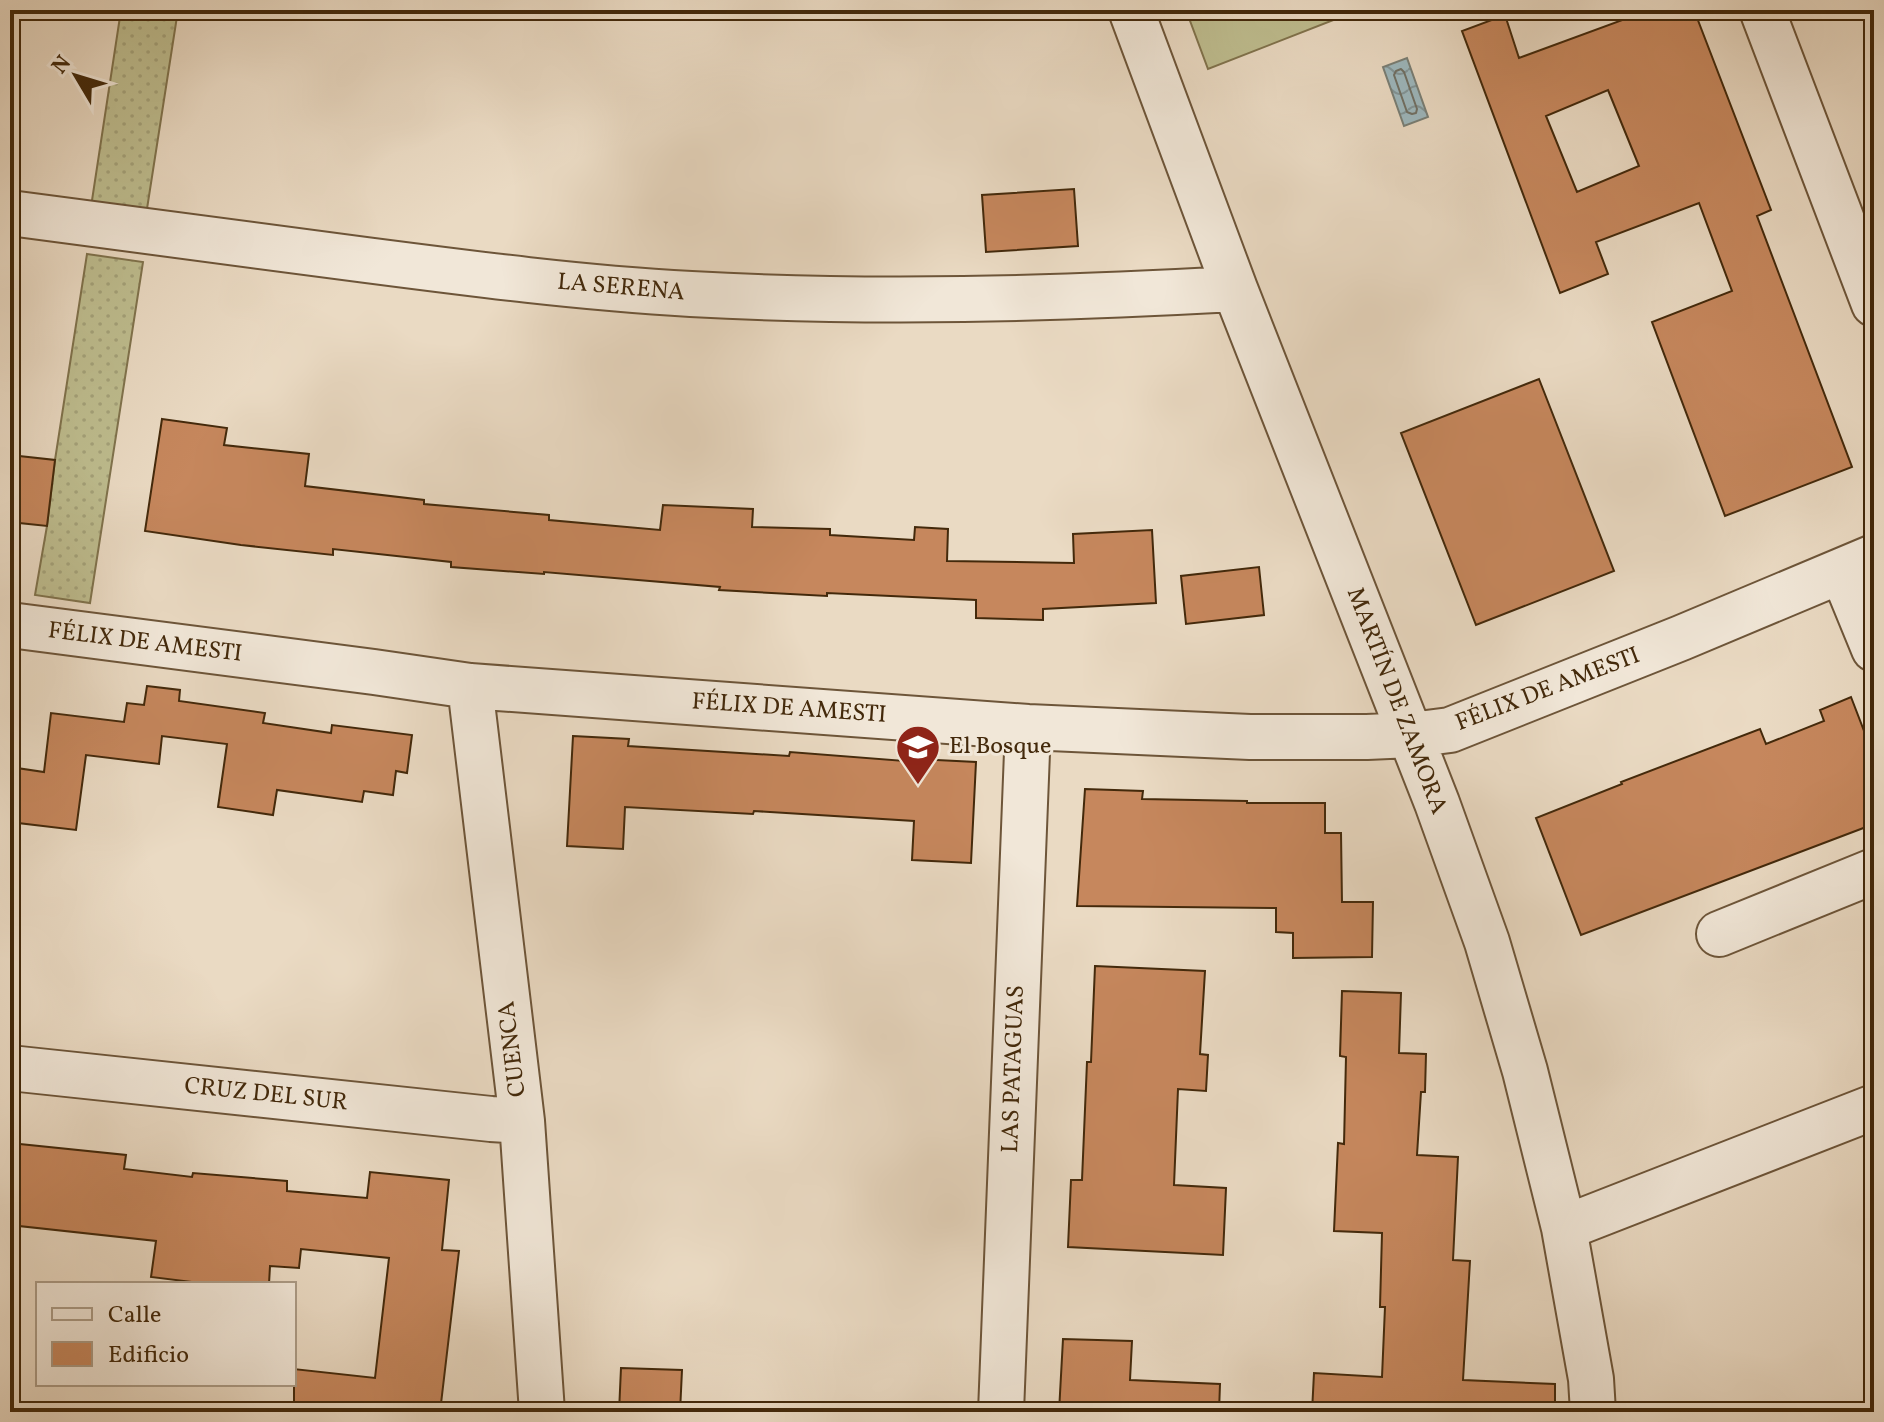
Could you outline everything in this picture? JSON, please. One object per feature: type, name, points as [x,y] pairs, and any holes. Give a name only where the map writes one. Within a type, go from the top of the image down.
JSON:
[{"type":"street","name":"MARTÍN DE ZAMORA","points":[[1131,10],[1235,289],[1411,735],[1487,942],[1525,1071],[1564,1228],[1591,1379],[1593,1412]]},
{"type":"street","points":[[1762,10],[1874,304]]},
{"type":"street","name":"LA SERENA","points":[[10,213],[477,274],[689,294],[801,299],[948,300],[1235,289]]},
{"type":"street","points":[[1858,564],[1874,649]]},
{"type":"street","name":"FÉLIX DE AMESTI","points":[[10,625],[470,686],[1028,727],[1250,737],[1411,735],[1450,730],[1858,564]]},
{"type":"street","name":"CUENCA","points":[[470,686],[522,1121],[542,1412]]},
{"type":"street","name":"LAS PATAGUAS","points":[[1001,1412],[1028,727]]},
{"type":"street","points":[[1719,934],[1874,871]]},
{"type":"street","name":"CRUZ DEL SUR","points":[[10,1068],[522,1121]]},
{"type":"street","points":[[1564,1228],[1874,1107]]},
{"type":"shaded area","points":[[121,10],[178,10],[144,228],[89,220]]},
{"type":"shaded area","points":[[1186,10],[1359,10],[1208,69]]},
{"type":"shaded area","points":[[87,254],[143,262],[90,603],[35,595]]},
{"type":"water","points":[[1407,58],[1428,117],[1404,126],[1383,67]]},
{"type":"building","points":[[1625,10],[1694,10],[1771,210],[1757,216],[1852,467],[1725,516],[1652,322],[1732,291],[1699,203],[1596,242],[1608,274],[1560,293],[1462,31],[1505,15],[1519,58],[1628,18]],"holes":[[[1608,90],[1639,166],[1577,192],[1546,116]]]},
{"type":"building","points":[[1074,189],[1078,246],[986,252],[982,195]]},
{"type":"building","points":[[1539,379],[1614,571],[1476,625],[1401,433]]},
{"type":"building","points":[[162,419],[227,428],[224,445],[309,454],[305,486],[424,500],[424,504],[549,515],[549,520],[660,530],[663,505],[753,509],[752,527],[830,529],[830,535],[914,540],[915,527],[948,529],[947,561],[1074,563],[1073,534],[1152,530],[1156,603],[1043,609],[1043,620],[976,618],[976,600],[719,590],[720,587],[451,567],[451,562],[333,549],[333,555],[145,531]]},
{"type":"building","points":[[10,455],[55,460],[47,526],[10,522]]},
{"type":"building","points":[[1259,567],[1264,615],[1186,624],[1181,576]]},
{"type":"building","points":[[147,686],[180,690],[179,701],[265,713],[263,723],[331,733],[332,725],[412,735],[407,773],[396,771],[393,795],[364,791],[362,802],[277,790],[273,815],[218,807],[227,744],[162,736],[159,764],[86,755],[76,830],[10,822],[10,767],[44,772],[51,713],[124,722],[127,703],[144,705]]},
{"type":"building","points":[[1851,697],[1874,757],[1874,824],[1581,935],[1536,818],[1760,729],[1766,744],[1824,721],[1820,710]]},
{"type":"building","points":[[573,736],[629,739],[628,746],[789,756],[790,752],[917,762],[917,759],[976,762],[971,863],[912,860],[914,821],[754,811],[753,814],[625,807],[623,849],[567,846]]},
{"type":"building","points":[[1085,789],[1143,791],[1142,799],[1325,803],[1325,833],[1341,833],[1342,902],[1373,902],[1372,957],[1293,958],[1293,933],[1276,932],[1276,908],[1077,906]]},
{"type":"building","points":[[1095,966],[1205,971],[1200,1054],[1208,1055],[1206,1091],[1178,1089],[1174,1185],[1226,1188],[1223,1255],[1068,1247],[1071,1180],[1082,1180]]},
{"type":"building","points":[[1342,991],[1401,993],[1399,1053],[1426,1054],[1417,1155],[1458,1157],[1453,1260],[1470,1261],[1463,1380],[1555,1384],[1555,1412],[1312,1412],[1314,1373],[1382,1377],[1385,1307],[1380,1307],[1382,1233],[1334,1231],[1338,1143],[1344,1144],[1346,1057],[1340,1056]]},
{"type":"building","points":[[10,1143],[126,1155],[124,1169],[192,1177],[193,1173],[287,1181],[287,1191],[367,1198],[370,1172],[449,1180],[442,1250],[459,1251],[440,1412],[294,1412],[296,1369],[375,1378],[389,1258],[301,1249],[299,1268],[270,1266],[269,1282],[192,1282],[151,1277],[156,1241],[10,1225]]},
{"type":"building","points":[[1063,1339],[1132,1341],[1130,1380],[1220,1384],[1219,1412],[1059,1412]]},
{"type":"building","points":[[621,1368],[682,1370],[680,1412],[619,1412]]},
{"type":"place","name":"El Bosque","points":[[918,786]]}]
